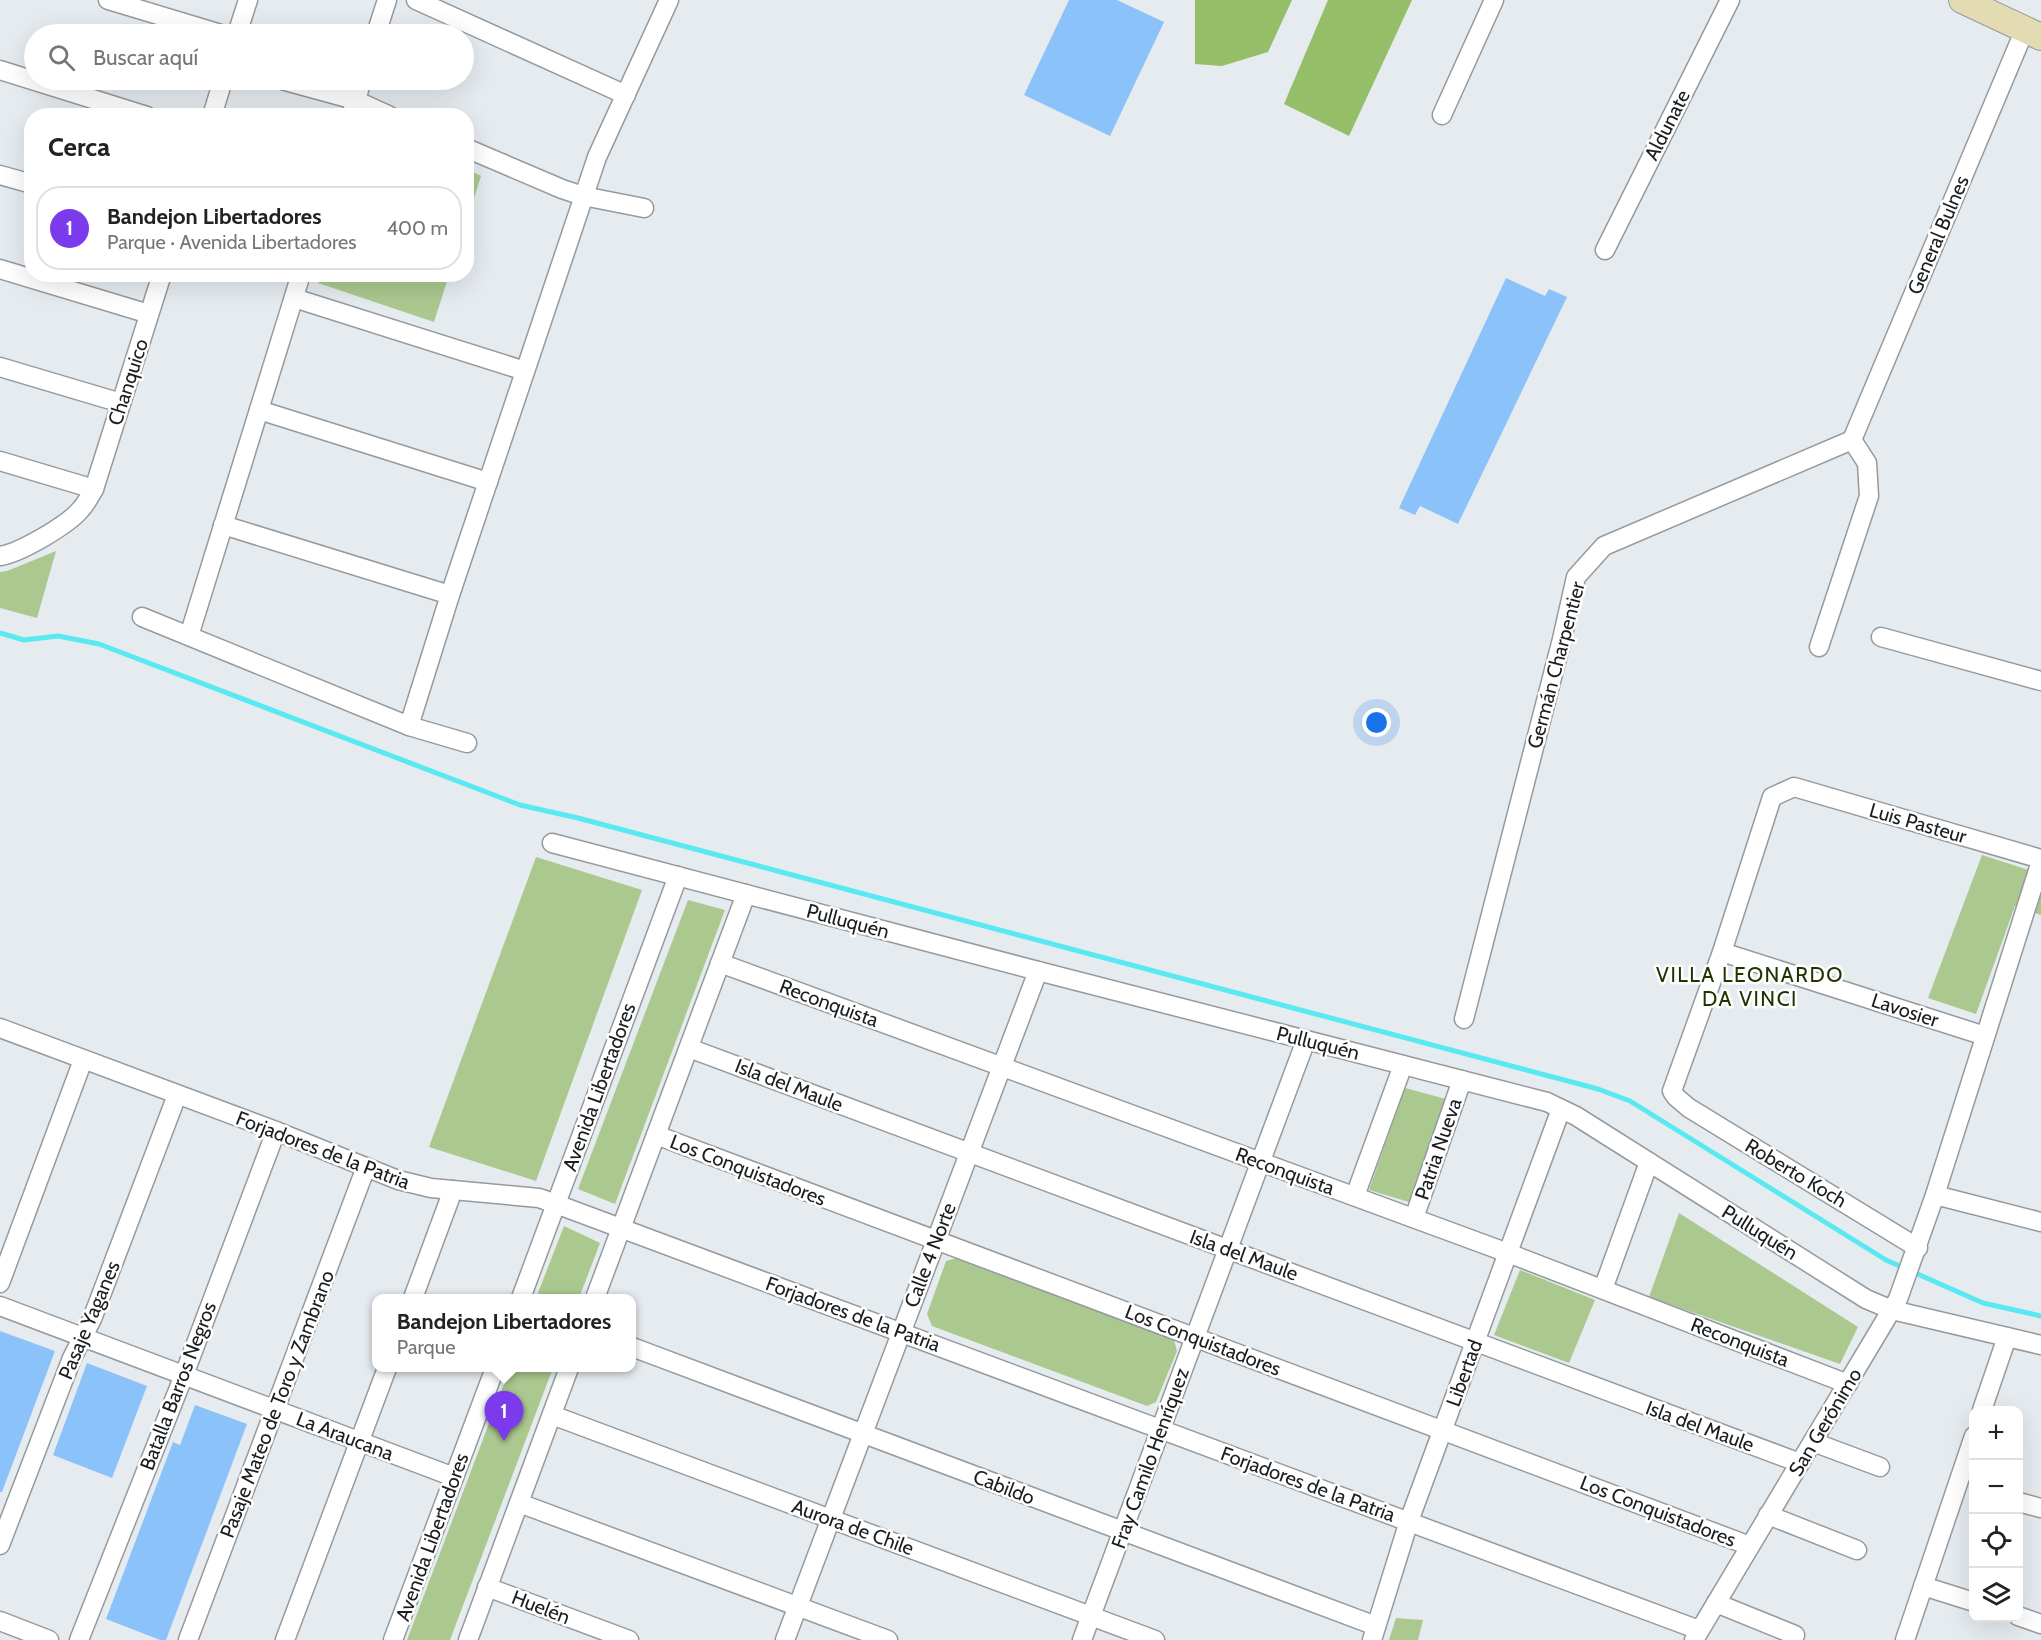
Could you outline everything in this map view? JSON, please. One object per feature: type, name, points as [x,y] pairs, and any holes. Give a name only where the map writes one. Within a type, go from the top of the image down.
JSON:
[{"type":"main road","points":[[1962,0],[2033,33]]},
{"type":"street","points":[[108,0],[188,24]]},
{"type":"street","points":[[240,24],[248,0]]},
{"type":"street","points":[[379,24],[387,0]]},
{"type":"street","points":[[416,0],[469,24]]},
{"type":"street","points":[[409,726],[450,595],[583,196],[597,157],[669,0]]},
{"type":"street","points":[[1442,115],[1494,0]]},
{"type":"street","name":"Aldunate","points":[[1605,250],[1730,0]]},
{"type":"street","points":[[474,26],[626,95]]},
{"type":"street","name":"General Bulnes","points":[[1852,440],[2033,33]]},
{"type":"street","points":[[0,70],[24,78]]},
{"type":"street","points":[[64,90],[121,108]]},
{"type":"street","points":[[214,108],[220,90]]},
{"type":"street","points":[[307,90],[353,108],[359,90]]},
{"type":"street","points":[[474,151],[583,196],[644,208]]},
{"type":"street","points":[[0,175],[24,182]]},
{"type":"street","points":[[0,269],[24,276]]},
{"type":"street","points":[[43,282],[149,314]]},
{"type":"street","name":"Chanquico","points":[[0,556],[12,554],[54,530],[81,510],[94,489],[159,282]]},
{"type":"street","points":[[189,636],[299,282]]},
{"type":"street","points":[[294,298],[525,370]]},
{"type":"street","points":[[0,367],[121,403]]},
{"type":"street","points":[[259,410],[488,482]]},
{"type":"street","points":[[1819,647],[1869,496],[1867,463],[1852,440]]},
{"type":"street","name":"Germán Charpentier","points":[[1464,1018],[1563,639],[1576,577],[1604,546],[1852,440]]},
{"type":"street","points":[[0,461],[94,489]]},
{"type":"street","points":[[223,525],[450,595]]},
{"type":"street","points":[[142,617],[409,726],[467,742]]},
{"type":"street","points":[[1881,637],[2041,681]]},
{"type":"street","name":"Luis Pasteur","points":[[1722,952],[1772,797],[1794,787],[2041,860]]},
{"type":"street","name":"Pulluquén","points":[[552,843],[1038,972],[1532,1097],[1561,1108],[1866,1299],[1892,1310],[2041,1345]]},
{"type":"street","name":"San Gerónimo","points":[[1696,1635],[1892,1310],[1906,1281],[2041,860]]},
{"type":"street","name":"Avenida Libertadores","points":[[523,1294],[678,876]]},
{"type":"street","points":[[597,1294],[746,894]]},
{"type":"street","name":"Lavosier","points":[[1722,952],[1985,1036]]},
{"type":"street","name":"Roberto Koch","points":[[1722,952],[1672,1090],[1676,1097],[1689,1108],[1916,1252]]},
{"type":"street","name":"Reconquista","points":[[720,963],[1508,1253],[1848,1384]]},
{"type":"street","name":"Calle 4 Norte","points":[[785,1640],[1038,972]]},
{"type":"street","name":"Forjadores de la Patria","points":[[0,1028],[414,1184],[539,1198],[556,1204],[1409,1521],[1696,1635]]},
{"type":"street","name":"Fray Camilo Henríquez","points":[[1082,1640],[1306,1040]]},
{"type":"street","name":"Isla del Maule","points":[[689,1048],[1800,1463]]},
{"type":"street","points":[[0,1283],[83,1060]]},
{"type":"street","points":[[1355,1196],[1403,1065]]},
{"type":"street","name":"Patria Nueva","points":[[1414,1218],[1462,1080]]},
{"type":"street","name":"Pasaje Yaganes","points":[[0,1545],[72,1358],[96,1309],[177,1095]]},
{"type":"street","name":"Libertad","points":[[1374,1633],[1409,1521],[1561,1108]]},
{"type":"street","name":"Batalla Barros Negros","points":[[79,1640],[276,1131]]},
{"type":"street","name":"Los Conquistadores","points":[[656,1135],[1750,1546]]},
{"type":"street","points":[[1603,1289],[1649,1162]]},
{"type":"street","name":"Pasaje Mateo de Toro y Zambrano","points":[[188,1640],[366,1167]]},
{"type":"street","points":[[415,1294],[453,1190]]},
{"type":"street","points":[[1935,1195],[2041,1222]]},
{"type":"street","name":"La Araucana","points":[[0,1306],[454,1477]]},
{"type":"street","points":[[1983,1406],[2007,1337]]},
{"type":"street","name":"Cabildo","points":[[636,1349],[1123,1532],[1374,1633]]},
{"type":"street","points":[[285,1640],[386,1372]]},
{"type":"street","name":"Avenida Libertadores","points":[[393,1640],[493,1372]]},
{"type":"street","points":[[468,1640],[568,1372]]},
{"type":"street","name":"Aurora de Chile","points":[[552,1415],[1155,1640]]},
{"type":"street","points":[[1813,1442],[1880,1467]]},
{"type":"street","points":[[1905,1640],[1923,1586],[1965,1487],[1970,1460]]},
{"type":"street","points":[[519,1503],[888,1640]]},
{"type":"street","points":[[2023,1503],[2041,1508]]},
{"type":"street","points":[[1768,1515],[1857,1550]]},
{"type":"street","points":[[1923,1586],[1969,1600]]},
{"type":"street","name":"Huelén","points":[[488,1587],[629,1640]]},
{"type":"street","points":[[1716,1603],[1795,1635]]},
{"type":"street","points":[[2023,1617],[2041,1624]]},
{"type":"street","points":[[0,1621],[49,1640]]},
{"type":"green space","points":[[1195,0],[1292,0],[1268,52],[1222,66],[1195,64]]},
{"type":"green space","points":[[1328,0],[1412,0],[1349,136],[1284,104]]},
{"type":"green space","points":[[474,172],[481,176],[474,198]]},
{"type":"green space","points":[[318,282],[447,282],[434,322]]},
{"type":"green space","points":[[56,551],[37,618],[0,608],[0,572]]},
{"type":"green space","points":[[1982,855],[2041,874],[2041,915],[2015,906],[1976,1014],[1928,998]]},
{"type":"green space","points":[[536,857],[642,890],[536,1181],[429,1147]]},
{"type":"green space","points":[[688,900],[725,910],[615,1204],[578,1189]]},
{"type":"green space","points":[[1405,1088],[1446,1099],[1409,1202],[1369,1190]]},
{"type":"green space","points":[[1679,1213],[1858,1327],[1840,1364],[1649,1297]]},
{"type":"green space","points":[[564,1226],[600,1243],[581,1294],[538,1294]]},
{"type":"green space","points":[[957,1258],[1172,1333],[1177,1351],[1156,1402],[1147,1406],[932,1326],[927,1314],[946,1261]]},
{"type":"green space","points":[[1520,1270],[1595,1300],[1569,1363],[1494,1335]]},
{"type":"green space","points":[[508,1372],[551,1372],[450,1640],[407,1640]]},
{"type":"green space","points":[[1396,1618],[1423,1620],[1418,1640],[1389,1640]]},
{"type":"building","points":[[1069,0],[1117,0],[1164,22],[1110,136],[1024,95]]},
{"type":"building","points":[[1506,278],[1545,296],[1549,289],[1567,297],[1458,524],[1420,506],[1415,515],[1399,508]]},
{"type":"building","points":[[0,1331],[55,1351],[2,1492],[0,1492]]},
{"type":"building","points":[[87,1363],[147,1386],[112,1478],[53,1455]]},
{"type":"building","points":[[195,1405],[247,1424],[166,1640],[160,1640],[106,1619],[173,1442],[180,1445]]},
{"type":"waterway","points":[[0,633],[24,640],[58,636],[99,644],[520,805],[578,818],[1598,1089],[1630,1101],[1886,1260],[1983,1303],[2041,1316]]},
{"type":"place","name":"Bandejon Libertadores","points":[[504,1441]]},
{"type":"district","name":"VILLA LEONARDO DA VINCI","points":[[1750,987]]}]
